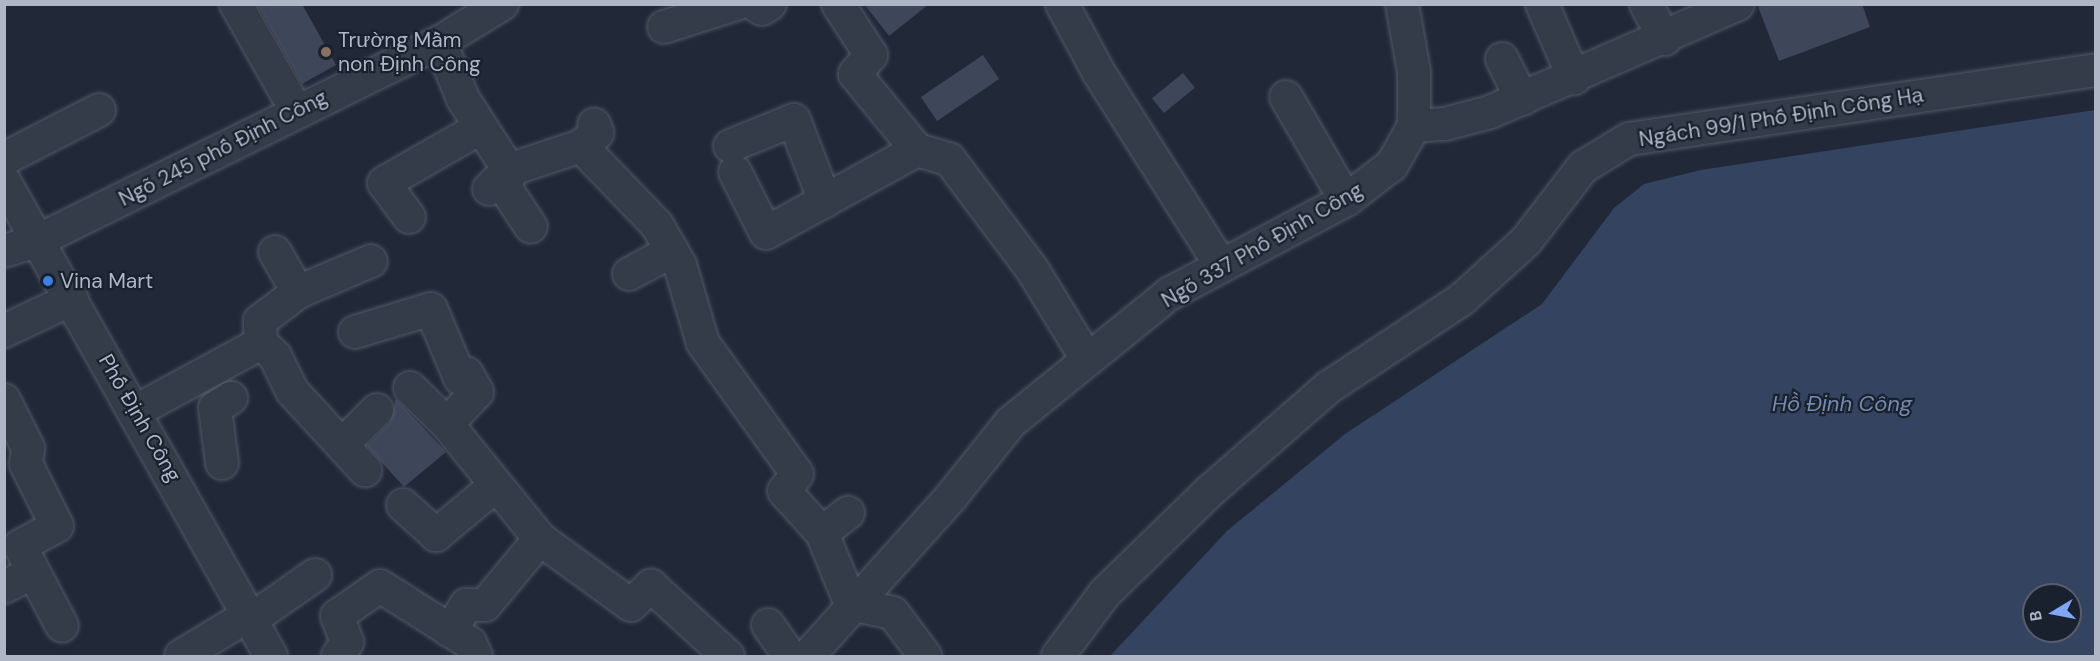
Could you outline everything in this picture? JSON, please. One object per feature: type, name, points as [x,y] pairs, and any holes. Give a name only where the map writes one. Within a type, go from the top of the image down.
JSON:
[{"type":"street","points":[[236,4],[297,112]]},
{"type":"street","points":[[664,27],[736,4]]},
{"type":"street","points":[[754,4],[762,9],[770,4]]},
{"type":"street","points":[[838,4],[871,55],[855,74],[917,150],[949,159],[1032,269],[1087,359]]},
{"type":"street","points":[[1062,4],[1099,73],[1220,264]]},
{"type":"street","points":[[1402,4],[1414,72],[1414,126],[1471,119],[1665,39],[1738,4]]},
{"type":"street","points":[[1542,4],[1574,78]]},
{"type":"street","points":[[1646,4],[1665,39]]},
{"type":"street","name":"Ngõ 245 phố Định Công","points":[[4,251],[39,240],[440,42],[483,10]]},
{"type":"street","points":[[440,42],[480,128],[499,179],[531,228]]},
{"type":"street","points":[[1502,59],[1522,99]]},
{"type":"street","name":"Ngách 99/1 Phố Định Công Hạ","points":[[1058,657],[1106,593],[1210,491],[1329,387],[1461,300],[1526,241],[1583,167],[1629,139],[2096,70]]},
{"type":"street","points":[[1286,98],[1346,200]]},
{"type":"street","points":[[4,159],[99,110]]},
{"type":"street","points":[[825,201],[794,120],[732,159],[766,233],[825,201],[917,150]]},
{"type":"street","name":"Ngõ 337 Phố Định Công","points":[[808,657],[851,604],[951,497],[1011,422],[1169,294],[1220,264],[1346,200],[1392,165],[1414,126]]},
{"type":"street","points":[[409,217],[384,183],[480,128]]},
{"type":"street","points":[[499,179],[587,135],[657,225],[672,251],[704,343],[797,474],[784,491],[822,532],[851,604],[893,613],[925,657]]},
{"type":"street","name":"Phố Định Công","points":[[4,181],[178,485],[271,657]]},
{"type":"street","points":[[629,274],[672,251]]},
{"type":"street","points":[[275,252],[298,292]]},
{"type":"street","points":[[365,470],[292,391],[275,356],[261,343],[260,321],[298,292],[371,261]]},
{"type":"street","points":[[4,331],[72,299]]},
{"type":"street","points":[[355,332],[383,316],[431,309],[460,378],[467,374],[477,392],[447,424]]},
{"type":"street","points":[[136,411],[224,359],[261,343]]},
{"type":"street","points":[[410,388],[447,424],[540,539],[631,605],[651,586],[728,657]]},
{"type":"street","points":[[178,485],[227,464],[215,408],[231,398]]},
{"type":"street","points":[[4,400],[28,448],[15,469],[57,526],[20,546],[62,626]]},
{"type":"street","points":[[343,444],[377,410]]},
{"type":"street","points":[[403,505],[436,536],[495,486]]},
{"type":"street","points":[[822,532],[848,513]]},
{"type":"street","points":[[450,631],[466,605],[485,605],[540,539]]},
{"type":"street","points":[[4,586],[33,572]]},
{"type":"street","points":[[181,657],[250,617],[315,575]]},
{"type":"street","points":[[338,657],[347,642],[337,616],[380,586],[470,643],[476,657]]},
{"type":"street","points":[[768,625],[790,657]]},
{"type":"water","name":"Hồ Định Công","points":[[2095,110],[2095,656],[1110,656],[1227,531],[1345,434],[1542,304],[1614,208],[1644,184],[1701,170]]},
{"type":"building","points":[[257,4],[302,4],[336,65],[302,84]]},
{"type":"building","points":[[864,4],[929,4],[889,36]]},
{"type":"building","points":[[1757,4],[1862,4],[1870,27],[1779,61]]},
{"type":"building","points":[[983,55],[999,79],[937,121],[921,97]]},
{"type":"building","points":[[1183,73],[1195,88],[1164,113],[1152,98]]},
{"type":"building","points":[[396,399],[446,452],[404,487],[367,446],[390,422]]},
{"type":"place","name":"Trường Mầm non Định Công","points":[[326,52]]},
{"type":"place","name":"Vina Mart","points":[[48,281]]}]
